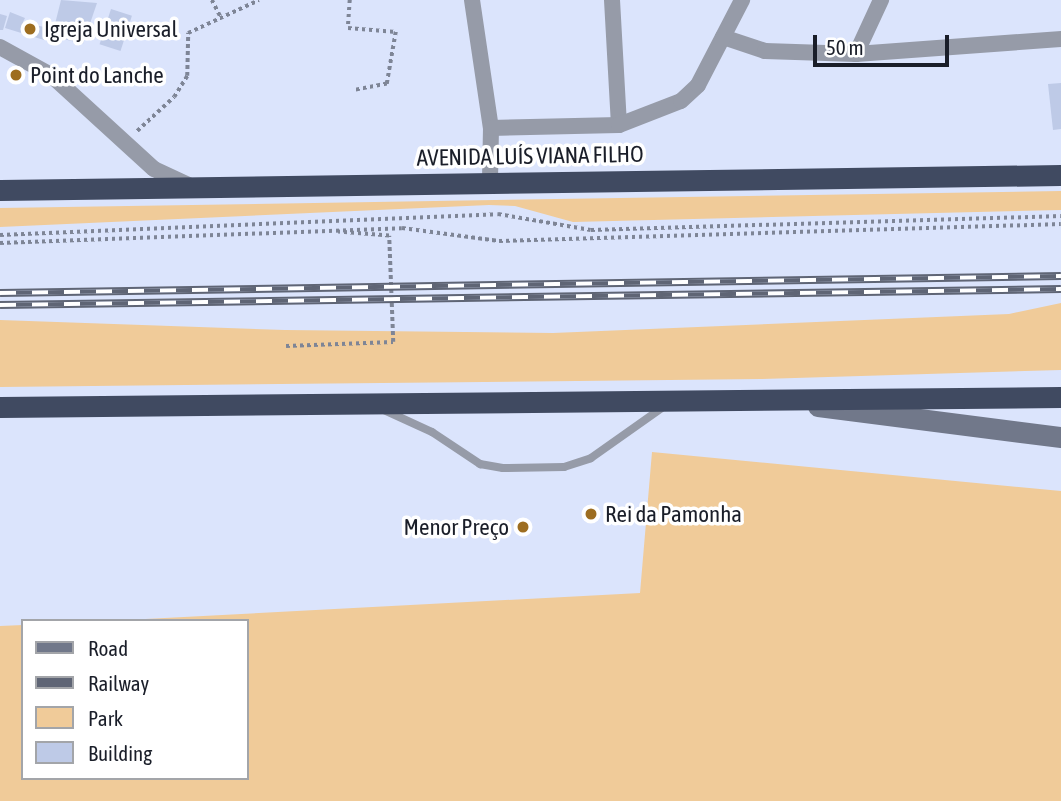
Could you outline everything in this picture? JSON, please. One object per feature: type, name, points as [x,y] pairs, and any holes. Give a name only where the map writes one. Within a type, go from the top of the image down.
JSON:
[{"type":"highway","name":"AVENIDA LUÍS VIANA FILHO","points":[[0,190],[1061,175]]},
{"type":"highway","points":[[0,407],[1061,397]]},
{"type":"main road","points":[[750,399],[1061,437]]},
{"type":"street","points":[[472,0],[491,128],[490,181]]},
{"type":"street","points":[[612,0],[619,125]]},
{"type":"street","points":[[491,128],[619,125],[681,101],[698,85],[742,0]]},
{"type":"street","points":[[856,54],[881,0]]},
{"type":"street","points":[[723,37],[765,51],[856,54],[1061,39]]},
{"type":"street","points":[[0,47],[51,75],[154,169],[192,187]]},
{"type":"lane","points":[[371,405],[432,432],[480,464],[503,468],[564,467],[591,458],[675,399]]},
{"type":"path","points":[[212,0],[221,18]]},
{"type":"path","points":[[125,141],[174,97],[187,76],[188,33],[259,0]]},
{"type":"path","points":[[351,0],[348,28],[397,32],[387,85],[356,90]]},
{"type":"path","points":[[0,235],[305,225],[498,214],[591,230],[1061,216]]},
{"type":"path","points":[[0,243],[402,229],[499,241],[1061,224]]},
{"type":"path","points":[[286,346],[393,342],[389,236],[360,237],[305,225]]},
{"type":"green space","points":[[1061,191],[1061,210],[573,222],[515,206],[489,205],[0,227],[0,208]]},
{"type":"green space","points":[[1061,303],[1061,370],[761,379],[0,387],[0,320],[285,330],[553,333],[1009,314]]},
{"type":"green space","points":[[652,452],[1061,491],[1061,801],[0,801],[0,626],[21,625],[21,780],[248,780],[248,619],[145,619],[640,593]]},
{"type":"building","points":[[61,0],[97,3],[83,44],[52,36]]},
{"type":"building","points":[[111,9],[132,16],[120,51],[100,44]]},
{"type":"building","points":[[10,12],[25,18],[23,22],[48,28],[44,40],[5,28]]},
{"type":"building","points":[[0,14],[7,16],[3,30],[0,30]]},
{"type":"building","points":[[1061,83],[1061,129],[1053,130],[1048,84]]},
{"type":"railway","points":[[0,293],[1061,276]]},
{"type":"railway","points":[[0,305],[1061,289]]},
{"type":"place","name":"Igreja Universal","points":[[30,29]]},
{"type":"place","name":"Point do Lanche","points":[[16,75]]},
{"type":"place","name":"Rei da Pamonha","points":[[591,514]]},
{"type":"place","name":"Menor Preço","points":[[523,527]]}]
